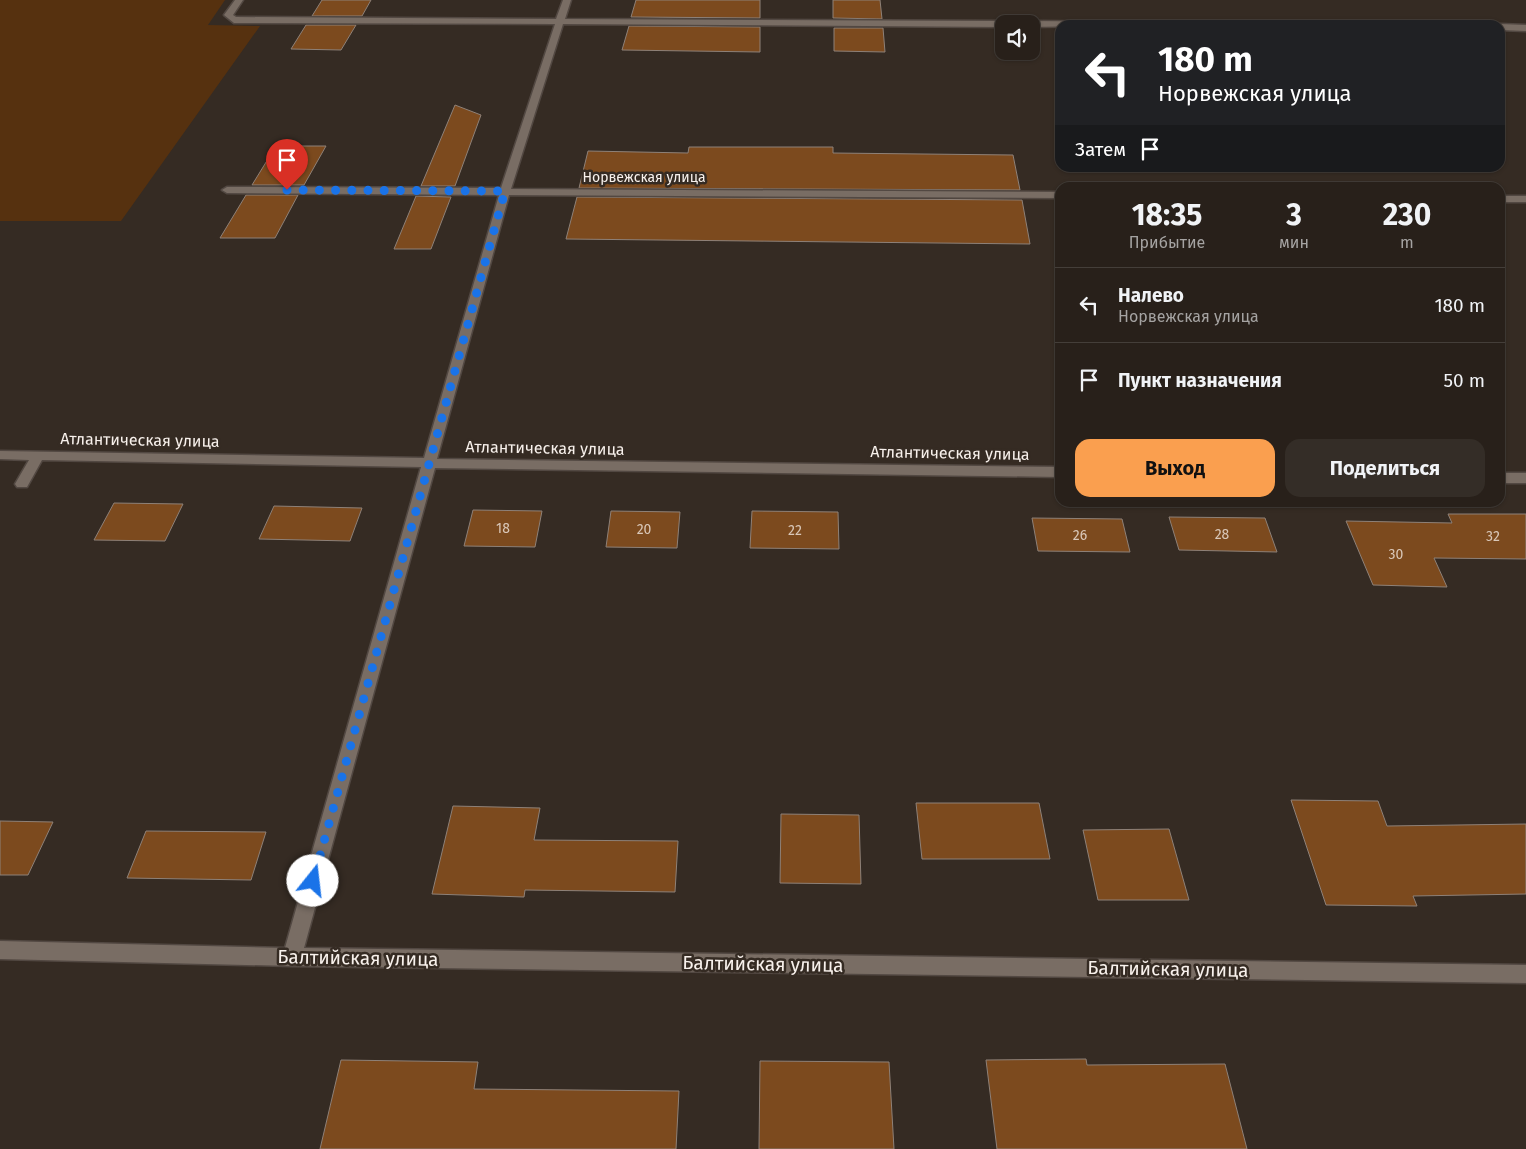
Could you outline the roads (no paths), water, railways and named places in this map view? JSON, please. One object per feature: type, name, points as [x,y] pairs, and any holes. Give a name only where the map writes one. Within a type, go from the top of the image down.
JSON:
[{"type":"street","points":[[239,0],[228,14],[234,20],[995,24]]},
{"type":"street","points":[[292,957],[505,191],[567,0]]},
{"type":"street","points":[[1040,24],[1055,24]]},
{"type":"street","points":[[1505,27],[1526,28]]},
{"type":"street","name":"Норвежская улица","points":[[227,190],[1055,195]]},
{"type":"street","points":[[1505,199],[1526,199]]},
{"type":"street","name":"Атлантическая улица","points":[[0,455],[430,464],[1055,472]]},
{"type":"street","points":[[22,484],[38,456]]},
{"type":"street","points":[[1505,478],[1526,478]]},
{"type":"street","name":"Балтийская улица","points":[[0,950],[292,957],[1526,974]]}]
